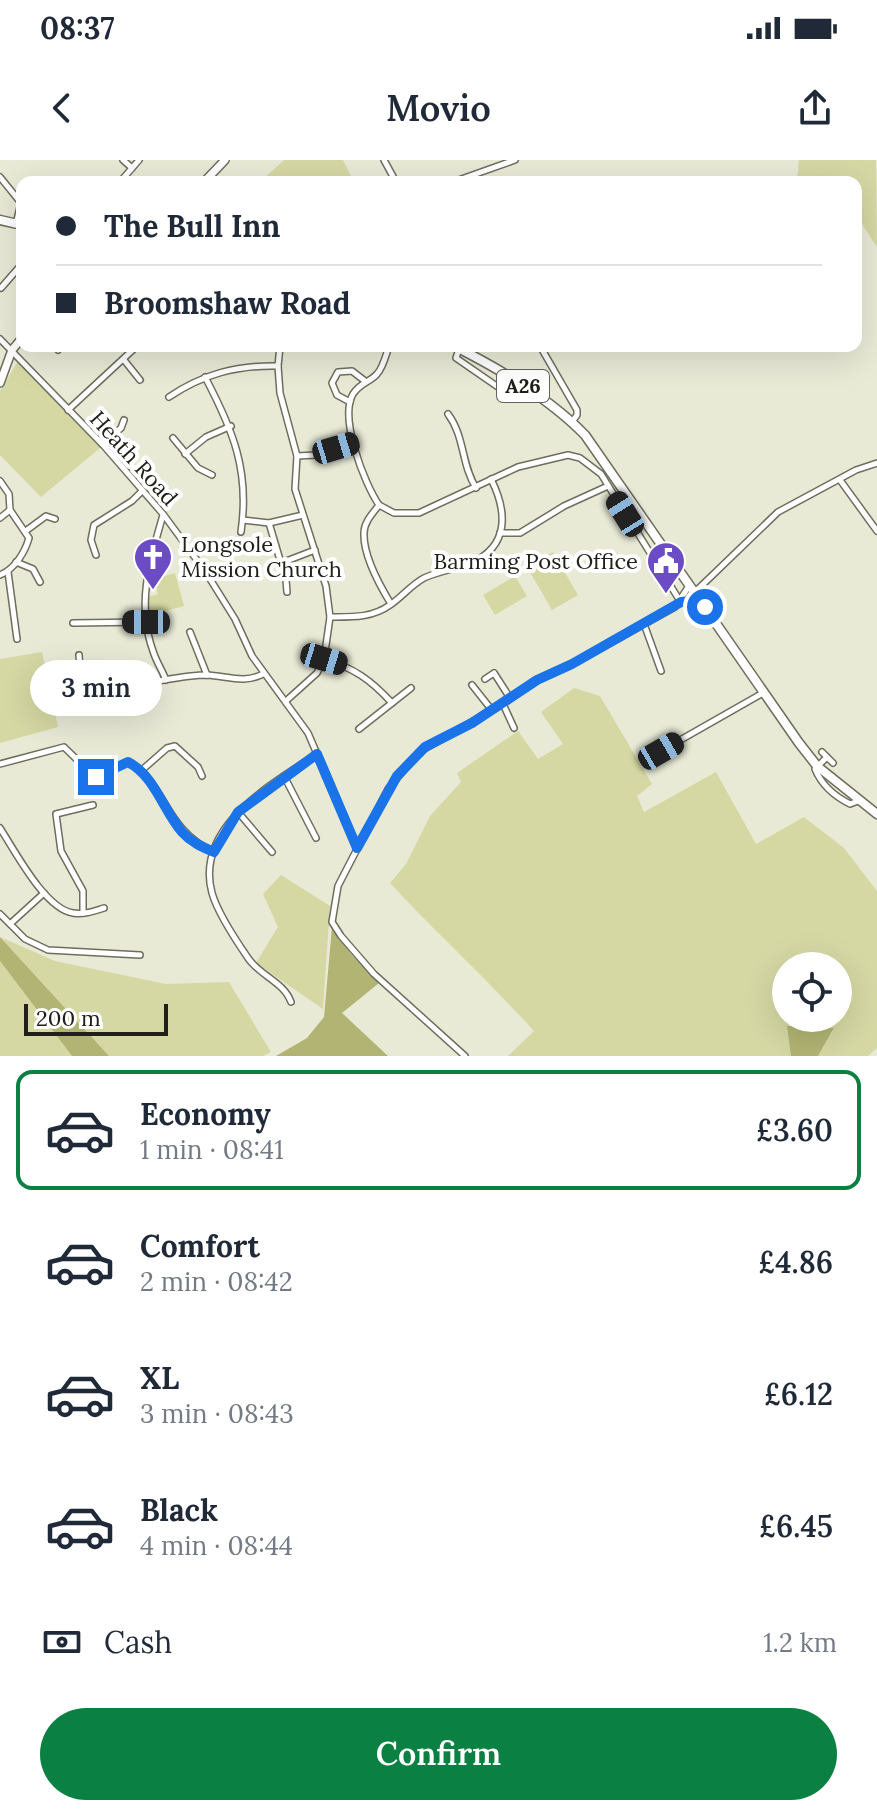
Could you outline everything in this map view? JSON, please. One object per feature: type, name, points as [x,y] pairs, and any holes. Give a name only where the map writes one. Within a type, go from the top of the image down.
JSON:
[{"type":"main road","points":[[210,176],[225,160]]},
{"type":"main road","points":[[0,383],[16,345]]},
{"type":"main road","name":"A26","points":[[465,352],[525,388],[572,422],[637,506],[763,693],[817,766],[877,814]]},
{"type":"street","points":[[123,160],[132,168]]},
{"type":"street","points":[[125,176],[139,160]]},
{"type":"street","points":[[470,176],[515,160]]},
{"type":"street","points":[[0,177],[16,197]]},
{"type":"street","points":[[1,288],[16,271]]},
{"type":"street","name":"Heath Road","points":[[0,339],[102,444],[163,514],[221,594],[263,674],[287,700],[317,754],[357,848]]},
{"type":"street","points":[[68,410],[131,352]]},
{"type":"street","points":[[279,352],[280,393],[297,456],[295,489],[326,586],[330,617],[324,659],[317,673],[287,700]]},
{"type":"street","points":[[387,352],[379,373],[365,381],[350,402],[348,425],[379,505],[394,513],[419,513],[491,479],[530,464],[568,455],[590,463],[608,486],[681,602]]},
{"type":"street","points":[[457,352],[456,358],[511,396],[518,397],[525,388]]},
{"type":"street","points":[[543,352],[577,410],[572,422]]},
{"type":"street","points":[[124,360],[140,380]]},
{"type":"street","points":[[169,397],[205,377],[231,368],[278,366]]},
{"type":"street","points":[[350,402],[337,395],[334,389],[332,383],[338,372],[352,371],[365,381]]},
{"type":"street","points":[[205,377],[231,426],[241,467],[241,532]]},
{"type":"street","points":[[448,414],[461,437],[466,468],[476,488]]},
{"type":"street","points":[[102,444],[121,428],[124,420]]},
{"type":"street","points":[[185,454],[206,437],[231,426]]},
{"type":"street","points":[[173,438],[198,468],[212,475]]},
{"type":"street","points":[[297,456],[316,455],[354,443]]},
{"type":"street","points":[[465,1056],[358,957],[332,922],[338,886],[388,789],[412,758],[425,747],[503,704],[537,680],[681,602],[778,512],[856,470],[877,463]]},
{"type":"street","points":[[330,617],[365,615],[391,604],[424,578],[472,563],[487,554],[495,546],[500,533],[503,509],[491,479]]},
{"type":"street","points":[[840,480],[877,531]]},
{"type":"street","points":[[0,481],[9,494],[10,510],[27,530],[28,543],[8,572],[0,575]]},
{"type":"street","points":[[500,533],[520,533],[564,506],[608,486]]},
{"type":"street","points":[[96,555],[91,540],[94,525],[142,491]]},
{"type":"street","points":[[379,505],[367,521],[364,532],[377,577],[391,604]]},
{"type":"street","points":[[625,514],[637,506]]},
{"type":"street","points":[[0,518],[10,510]]},
{"type":"street","points":[[163,514],[145,586],[146,622],[153,651],[166,680]]},
{"type":"street","points":[[243,520],[269,523],[303,515]]},
{"type":"street","points":[[27,530],[46,516],[55,519]]},
{"type":"street","points":[[269,523],[287,592]]},
{"type":"street","points":[[281,563],[315,550]]},
{"type":"street","points":[[16,562],[33,569],[40,582]]},
{"type":"street","points":[[8,572],[17,639]]},
{"type":"street","points":[[681,602],[695,592]]},
{"type":"street","points":[[73,623],[146,622]]},
{"type":"street","points":[[644,624],[661,671]]},
{"type":"street","points":[[190,632],[207,675]]},
{"type":"street","points":[[79,655],[80,669],[87,681],[104,687],[207,675],[247,680],[263,674]]},
{"type":"street","points":[[324,659],[368,678],[392,703]]},
{"type":"street","points":[[485,679],[494,673],[510,698]]},
{"type":"street","points":[[472,685],[491,709]]},
{"type":"street","points":[[359,729],[412,687]]},
{"type":"street","points":[[661,751],[763,693]]},
{"type":"street","points":[[503,704],[514,728]]},
{"type":"street","points":[[142,770],[167,748],[175,746],[198,767],[202,776]]},
{"type":"street","points":[[0,764],[64,747],[97,779],[128,762],[142,770],[184,834],[194,843],[214,852]]},
{"type":"street","points":[[291,1002],[288,993],[248,957],[216,903],[211,877],[214,852],[238,812],[317,754]]},
{"type":"street","points":[[817,766],[825,754],[833,763]]},
{"type":"street","points":[[284,776],[316,838]]},
{"type":"street","points":[[83,913],[83,891],[61,851],[56,814],[93,805]]},
{"type":"street","points":[[238,812],[272,852]]},
{"type":"street","points":[[0,828],[44,893],[63,910],[83,913],[104,908]]},
{"type":"street","points":[[10,924],[44,893]]},
{"type":"street","points":[[0,914],[25,939],[48,950],[140,955]]},
{"type":"green space","points":[[284,160],[343,160],[351,176],[267,176]]},
{"type":"green space","points":[[799,160],[876,160],[877,247],[862,224],[862,176],[798,176]]},
{"type":"green space","points":[[18,361],[100,448],[41,497],[0,455],[0,391]]},
{"type":"green space","points":[[553,552],[578,595],[552,610],[527,567]]},
{"type":"green space","points":[[175,573],[184,606],[147,616],[148,597],[158,594],[154,579]]},
{"type":"green space","points":[[515,576],[527,596],[495,615],[483,595]]},
{"type":"green space","points":[[42,652],[58,727],[0,743],[0,659]]},
{"type":"green space","points":[[574,688],[600,696],[652,784],[637,796],[644,812],[716,772],[756,844],[804,817],[844,848],[877,891],[877,1048],[868,1056],[818,1056],[832,1032],[852,1032],[852,952],[772,952],[772,1032],[789,1032],[791,1056],[508,1056],[534,1031],[390,883],[406,864],[430,816],[461,782],[457,773],[518,731],[538,759],[563,744],[541,712]]},
{"type":"green space","points":[[281,875],[330,906],[323,1009],[256,963],[278,927],[263,894]]},
{"type":"green space","points":[[332,927],[350,953],[379,983],[342,1013],[388,1056],[276,1056],[307,1038],[324,1017]]},
{"type":"green space","points":[[0,937],[55,961],[166,984],[229,982],[271,1052],[263,1056],[109,1056]]},
{"type":"green space","points":[[0,937],[109,1056],[72,1056],[0,961]]},
{"type":"green space","points":[[0,961],[72,1056],[0,1056]]},
{"type":"green space","points":[[788,1032],[832,1032],[818,1056],[791,1056]]},
{"type":"place","name":"Longsole Mission Church","points":[[153,591]]},
{"type":"place","name":"Barming Post Office","points":[[666,595]]},
{"type":"route","points":[[96,777],[128,762],[142,770],[184,834],[194,843],[214,852],[238,812],[261,792],[317,754],[357,848],[388,789],[412,758],[425,747],[472,723],[537,680],[572,664],[681,602],[700,600],[705,607]]}]
